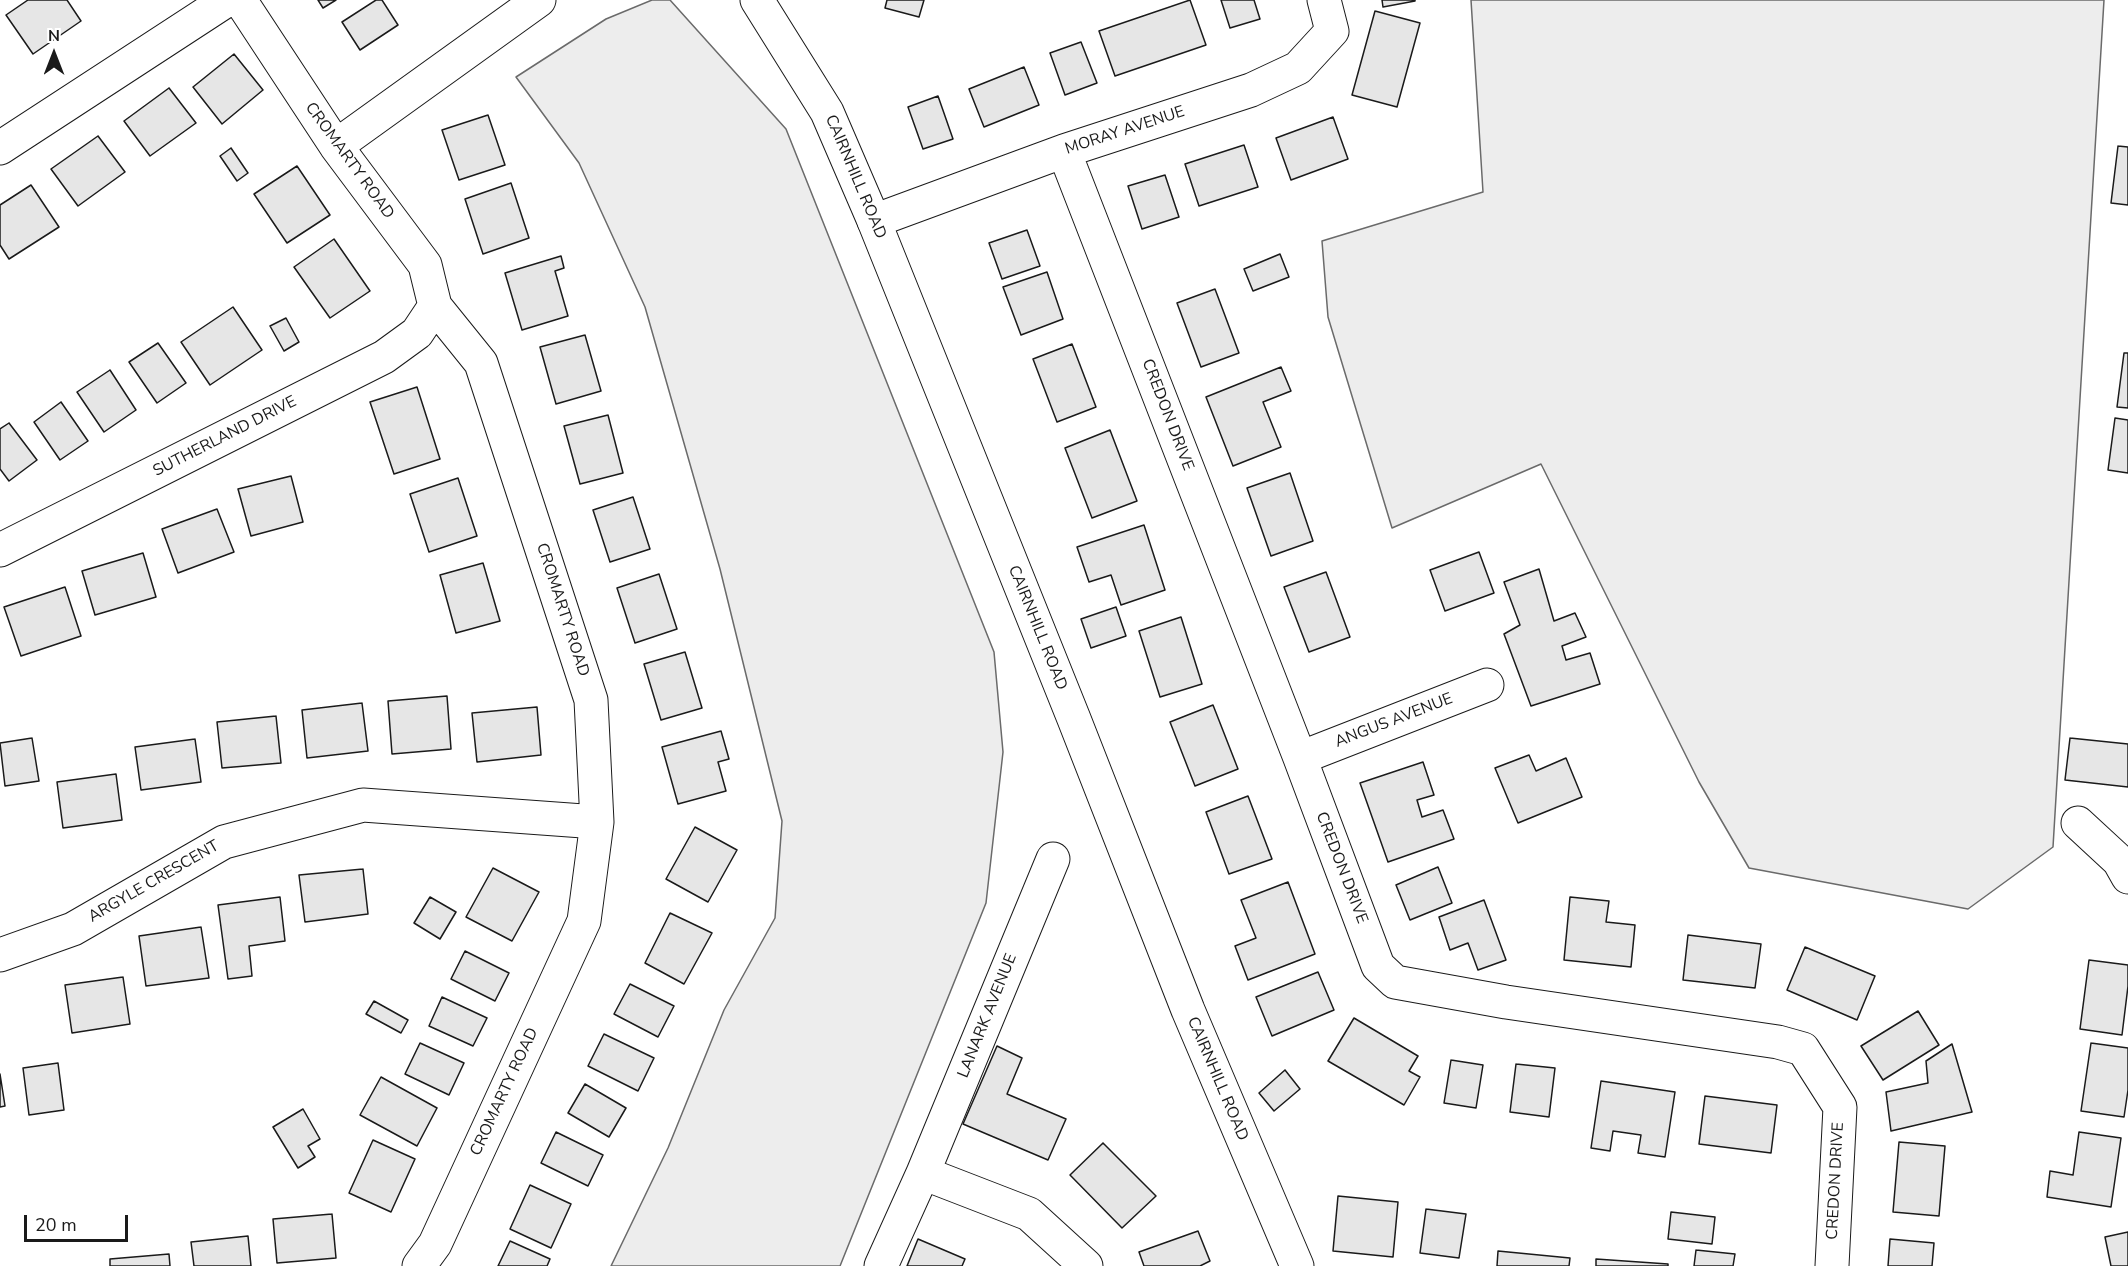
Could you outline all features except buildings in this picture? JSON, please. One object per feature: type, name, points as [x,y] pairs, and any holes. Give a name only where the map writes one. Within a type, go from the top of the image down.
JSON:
[{"type":"street","points":[[0,148],[227,0]]},
{"type":"street","name":"CROMARTY ROAD","points":[[240,0],[336,146],[425,264],[435,306],[481,363],[591,700],[597,822],[584,921],[435,1244],[419,1266]]},
{"type":"street","points":[[336,146],[539,0]]},
{"type":"street","name":"CAIRNHILL ROAD","points":[[757,0],[828,112],[1074,719],[1188,1010],[1297,1266]]},
{"type":"street","name":"MORAY AVENUE","points":[[874,221],[1064,151],[1251,90],[1298,68],[1332,31],[1324,0]]},
{"type":"street","name":"CREDON DRIVE","points":[[1064,151],[1300,758],[1378,966],[1395,982],[1506,1002],[1778,1042],[1803,1049],[1840,1107],[1832,1266]]},
{"type":"street","name":"SUTHERLAND DRIVE","points":[[0,550],[384,357],[417,333],[435,306]]},
{"type":"street","name":"ANGUS AVENUE","points":[[1300,758],[1487,685]]},
{"type":"street","name":"ARGYLE CRESCENT","points":[[0,955],[73,929],[225,842],[363,804],[597,822]]},
{"type":"street","points":[[2078,823],[2119,861],[2128,877]]},
{"type":"street","name":"LANARK AVENUE","points":[[881,1266],[923,1173],[1053,859]]},
{"type":"street","points":[[923,1173],[1029,1214],[1086,1266]]},
{"type":"shaded area","points":[[652,0],[670,0],[786,129],[994,652],[1003,752],[986,903],[840,1266],[611,1266],[668,1148],[724,1010],[775,918],[782,821],[720,569],[645,307],[579,163],[516,77],[606,19]]},
{"type":"shaded area","points":[[1471,0],[2104,0],[2053,847],[1968,909],[1749,868],[1699,782],[1541,464],[1392,528],[1328,317],[1322,241],[1483,192]]}]
